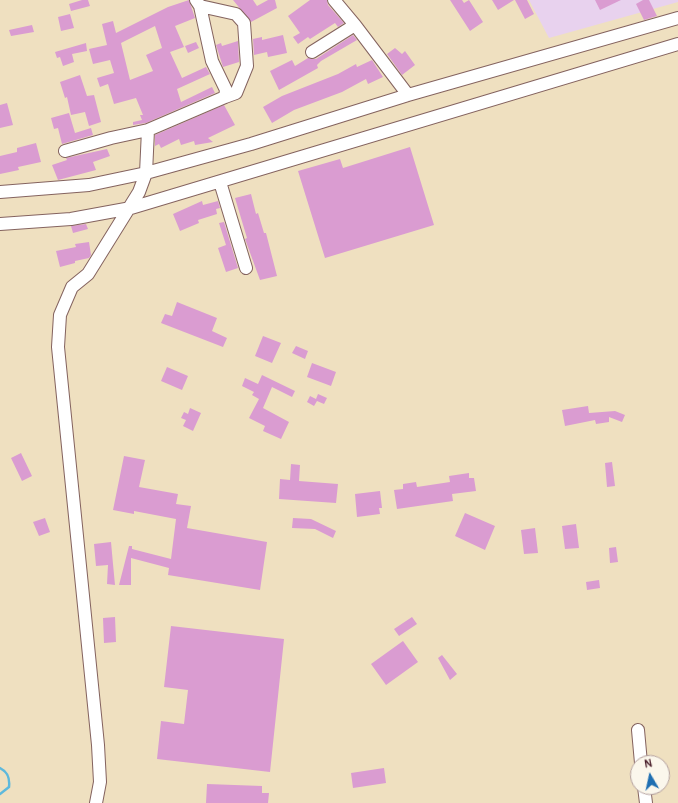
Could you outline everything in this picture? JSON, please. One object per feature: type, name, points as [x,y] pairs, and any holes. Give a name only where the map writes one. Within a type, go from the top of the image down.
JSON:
[{"type":"street","points":[[334,0],[355,25],[408,95]]},
{"type":"street","points":[[65,150],[148,130],[236,93],[247,66],[244,23],[236,14],[198,3],[212,61],[226,90],[225,97]]},
{"type":"street","points":[[0,192],[89,185],[146,173],[251,144],[408,95],[678,18]]},
{"type":"street","points":[[312,52],[355,25]]},
{"type":"street","points":[[0,224],[71,219],[131,208],[678,44]]},
{"type":"street","points":[[96,803],[100,782],[98,745],[58,346],[60,315],[72,287],[88,274],[131,208],[139,192],[146,173],[148,130]]},
{"type":"street","points":[[220,182],[246,268]]},
{"type":"street","points":[[638,730],[640,755]]},
{"type":"shaded area","points":[[529,0],[678,0],[678,2],[549,38]]},
{"type":"building","points":[[82,0],[88,0],[90,6],[71,11],[69,4]]},
{"type":"building","points":[[189,0],[195,18],[175,26],[184,47],[170,52],[182,78],[206,67],[210,74],[177,89],[181,102],[212,87],[215,93],[146,123],[133,125],[133,122],[142,120],[140,115],[143,115],[136,98],[114,104],[108,84],[100,87],[97,78],[114,73],[110,60],[93,64],[89,49],[107,45],[102,24],[113,21],[116,33],[168,7]],"holes":[[[155,26],[162,48],[146,55],[153,71],[130,80],[121,43]]]},
{"type":"building","points":[[233,0],[253,0],[257,6],[268,0],[275,0],[277,8],[251,22]]},
{"type":"building","points":[[310,0],[327,0],[328,5],[344,23],[338,27],[335,23],[310,39],[308,37],[298,44],[293,37],[300,33],[288,16]]},
{"type":"building","points":[[450,0],[462,0],[464,3],[469,0],[483,22],[470,31]]},
{"type":"building","points":[[492,0],[514,0],[498,10]]},
{"type":"building","points":[[515,0],[527,0],[534,14],[525,19]]},
{"type":"building","points":[[595,0],[621,0],[600,10]]},
{"type":"building","points":[[643,0],[649,0],[657,16],[644,20],[636,4]]},
{"type":"building","points":[[70,14],[74,28],[61,31],[58,17]]},
{"type":"building","points":[[32,25],[34,32],[11,36],[9,30]]},
{"type":"building","points":[[283,35],[287,53],[268,57],[267,52],[254,55],[253,39],[262,37],[262,40]]},
{"type":"building","points":[[353,35],[357,40],[321,61],[317,65],[318,68],[279,90],[270,71],[292,60],[295,66],[308,58],[316,59]]},
{"type":"building","points":[[238,41],[239,62],[223,67],[216,45],[221,43],[222,46]]},
{"type":"building","points":[[196,42],[199,48],[188,53],[185,46]]},
{"type":"building","points":[[86,43],[87,51],[72,54],[74,62],[63,66],[60,57],[57,58],[55,52]]},
{"type":"building","points":[[395,48],[402,54],[405,51],[415,65],[402,75],[387,54]]},
{"type":"building","points":[[372,60],[383,77],[368,84],[366,79],[342,92],[294,110],[272,123],[263,107],[282,96],[338,74],[356,64],[357,67]]},
{"type":"building","points":[[80,75],[87,96],[94,95],[101,122],[89,126],[85,112],[71,115],[67,97],[65,98],[60,82]]},
{"type":"building","points":[[7,103],[13,125],[0,128],[0,105]]},
{"type":"building","points":[[224,105],[235,125],[208,138],[213,142],[195,145],[194,141],[181,145],[179,139],[161,148],[159,144],[155,146],[155,135]]},
{"type":"building","points":[[69,113],[75,133],[91,128],[93,135],[62,144],[58,128],[54,129],[51,118]]},
{"type":"building","points":[[36,143],[41,162],[18,167],[19,170],[0,174],[0,156],[17,152],[17,148]]},
{"type":"building","points":[[410,147],[434,225],[325,258],[298,171],[340,159],[343,168]]},
{"type":"building","points":[[107,149],[110,156],[93,162],[96,170],[58,180],[52,165],[67,160],[66,158]]},
{"type":"building","points":[[251,194],[256,214],[258,213],[264,233],[266,233],[277,276],[260,280],[245,239],[247,238],[235,198]]},
{"type":"building","points":[[202,201],[203,205],[218,201],[220,208],[216,209],[217,214],[198,220],[199,223],[180,231],[173,214]]},
{"type":"building","points":[[224,222],[238,268],[226,272],[218,248],[226,245],[219,223]]},
{"type":"building","points":[[86,224],[88,229],[73,233],[71,226]]},
{"type":"building","points":[[89,242],[91,255],[89,258],[75,261],[75,263],[60,267],[56,251],[76,247],[75,244]]},
{"type":"building","points":[[177,302],[217,318],[212,331],[227,338],[223,347],[161,323],[165,314],[172,316]]},
{"type":"building","points":[[263,336],[281,343],[272,363],[255,356]]},
{"type":"building","points":[[296,346],[308,351],[305,359],[292,353]]},
{"type":"building","points":[[312,363],[336,372],[331,386],[307,377]]},
{"type":"building","points":[[167,367],[188,376],[182,390],[161,381]]},
{"type":"building","points":[[262,375],[295,391],[292,397],[272,387],[263,408],[289,422],[281,439],[263,431],[265,426],[249,418],[259,399],[252,395],[254,392],[242,386],[245,378],[258,384]]},
{"type":"building","points":[[318,394],[327,398],[324,404],[317,401],[314,406],[307,402],[310,396],[316,399]]},
{"type":"building","points":[[588,406],[589,413],[615,411],[625,415],[622,422],[609,417],[609,422],[596,424],[595,420],[565,426],[562,410]]},
{"type":"building","points":[[190,408],[201,413],[193,431],[183,426],[186,420],[181,418],[184,412],[188,414]]},
{"type":"building","points":[[21,453],[32,476],[22,481],[11,458]]},
{"type":"building","points":[[124,456],[145,460],[139,487],[178,494],[176,504],[191,506],[187,528],[267,542],[260,590],[168,575],[169,568],[131,558],[131,585],[119,585],[129,546],[132,546],[132,549],[171,559],[176,519],[134,511],[134,514],[113,510]]},
{"type":"building","points":[[612,462],[615,486],[607,487],[605,463]]},
{"type":"building","points":[[291,464],[300,465],[299,481],[338,484],[336,503],[279,499],[280,479],[290,480]]},
{"type":"building","points":[[469,473],[469,478],[474,478],[476,491],[452,494],[453,501],[397,509],[394,490],[403,489],[403,484],[416,482],[417,487],[450,482],[449,476]]},
{"type":"building","points":[[380,491],[382,508],[379,508],[380,514],[357,517],[355,494]]},
{"type":"building","points":[[465,513],[495,526],[485,550],[455,536]]},
{"type":"building","points":[[45,518],[50,532],[39,536],[33,522]]},
{"type":"building","points":[[293,518],[311,519],[336,531],[333,538],[315,529],[292,528]]},
{"type":"building","points":[[576,524],[579,548],[565,549],[562,526]]},
{"type":"building","points":[[535,528],[538,553],[524,554],[521,530]]},
{"type":"building","points":[[111,542],[115,585],[107,584],[108,565],[96,566],[94,544]]},
{"type":"building","points":[[616,547],[618,562],[610,563],[609,548]]},
{"type":"building","points":[[599,580],[600,588],[587,590],[586,582]]},
{"type":"building","points":[[115,617],[116,642],[104,643],[103,618]]},
{"type":"building","points":[[412,617],[417,624],[399,636],[394,629]]},
{"type":"building","points":[[171,626],[284,639],[270,772],[157,759],[161,721],[184,724],[188,690],[164,687]]},
{"type":"building","points":[[403,641],[418,662],[386,685],[371,664]]},
{"type":"building","points":[[442,655],[457,674],[450,680],[438,658]]},
{"type":"building","points":[[384,768],[386,783],[353,788],[351,773]]},
{"type":"building","points":[[207,784],[262,786],[262,793],[269,793],[268,803],[206,803]]},
{"type":"waterway","points":[[0,768],[7,773],[9,778],[9,787],[0,794]]}]
